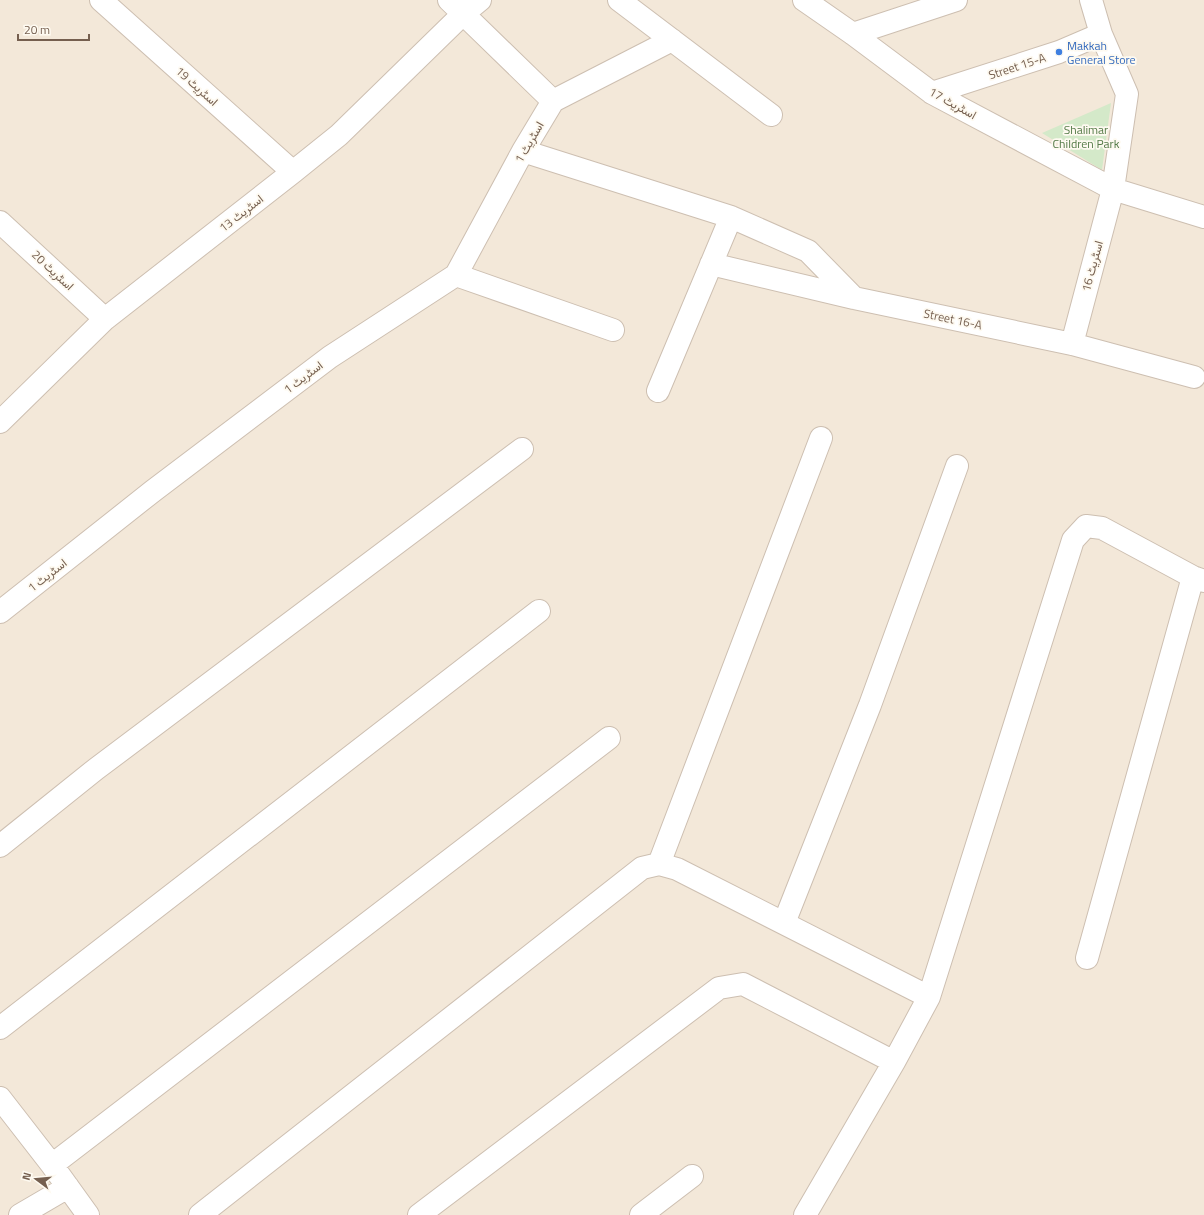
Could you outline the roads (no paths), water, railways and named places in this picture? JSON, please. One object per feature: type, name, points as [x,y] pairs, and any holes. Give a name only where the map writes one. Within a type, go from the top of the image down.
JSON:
[{"type":"street","name":"اسٹریٹ 19","points":[[101,0],[293,172]]},
{"type":"street","name":"اسٹریٹ 13","points":[[0,422],[105,319],[339,135],[456,7],[480,0]]},
{"type":"street","points":[[619,0],[771,115]]},
{"type":"street","name":"اسٹریٹ 17","points":[[804,0],[853,34],[932,93],[1113,189],[1204,216]]},
{"type":"street","points":[[853,34],[956,0]]},
{"type":"street","name":"اسٹریٹ 16","points":[[1072,344],[1113,189],[1127,94],[1101,34],[1091,0]]},
{"type":"street","points":[[456,7],[552,101],[672,40]]},
{"type":"street","name":"Street 15-A","points":[[932,93],[1060,52],[1101,34]]},
{"type":"street","name":"اسٹریٹ 1","points":[[0,612],[153,491],[330,357],[456,275],[522,151],[552,101]]},
{"type":"street","points":[[522,151],[731,217],[808,251],[854,298]]},
{"type":"street","points":[[658,391],[731,217]]},
{"type":"street","name":"اسٹریٹ 20","points":[[0,222],[105,319]]},
{"type":"street","name":"Street 16-A","points":[[711,264],[854,298],[1072,344],[1194,377]]},
{"type":"street","points":[[456,275],[613,330]]},
{"type":"street","points":[[659,864],[821,438]]},
{"type":"street","points":[[0,846],[96,769],[522,449]]},
{"type":"street","points":[[784,923],[870,706],[957,466]]},
{"type":"street","points":[[805,1215],[894,1062],[929,997],[1073,540],[1086,526],[1102,528],[1199,579],[1087,958]]},
{"type":"street","points":[[0,1028],[539,611]]},
{"type":"street","points":[[52,1165],[609,738]]},
{"type":"street","points":[[200,1215],[642,868],[659,864],[677,869],[929,997]]},
{"type":"street","points":[[419,1215],[719,988],[743,984],[894,1062]]},
{"type":"street","points":[[0,1098],[52,1165],[88,1215]]},
{"type":"street","points":[[641,1215],[692,1176]]},
{"type":"street","points":[[20,1215],[68,1187]]},
{"type":"place","name":"Makkah General Store","points":[[1059,52]]},
{"type":"park label","name":"Shalimar Children Park","points":[[1086,136]]}]
